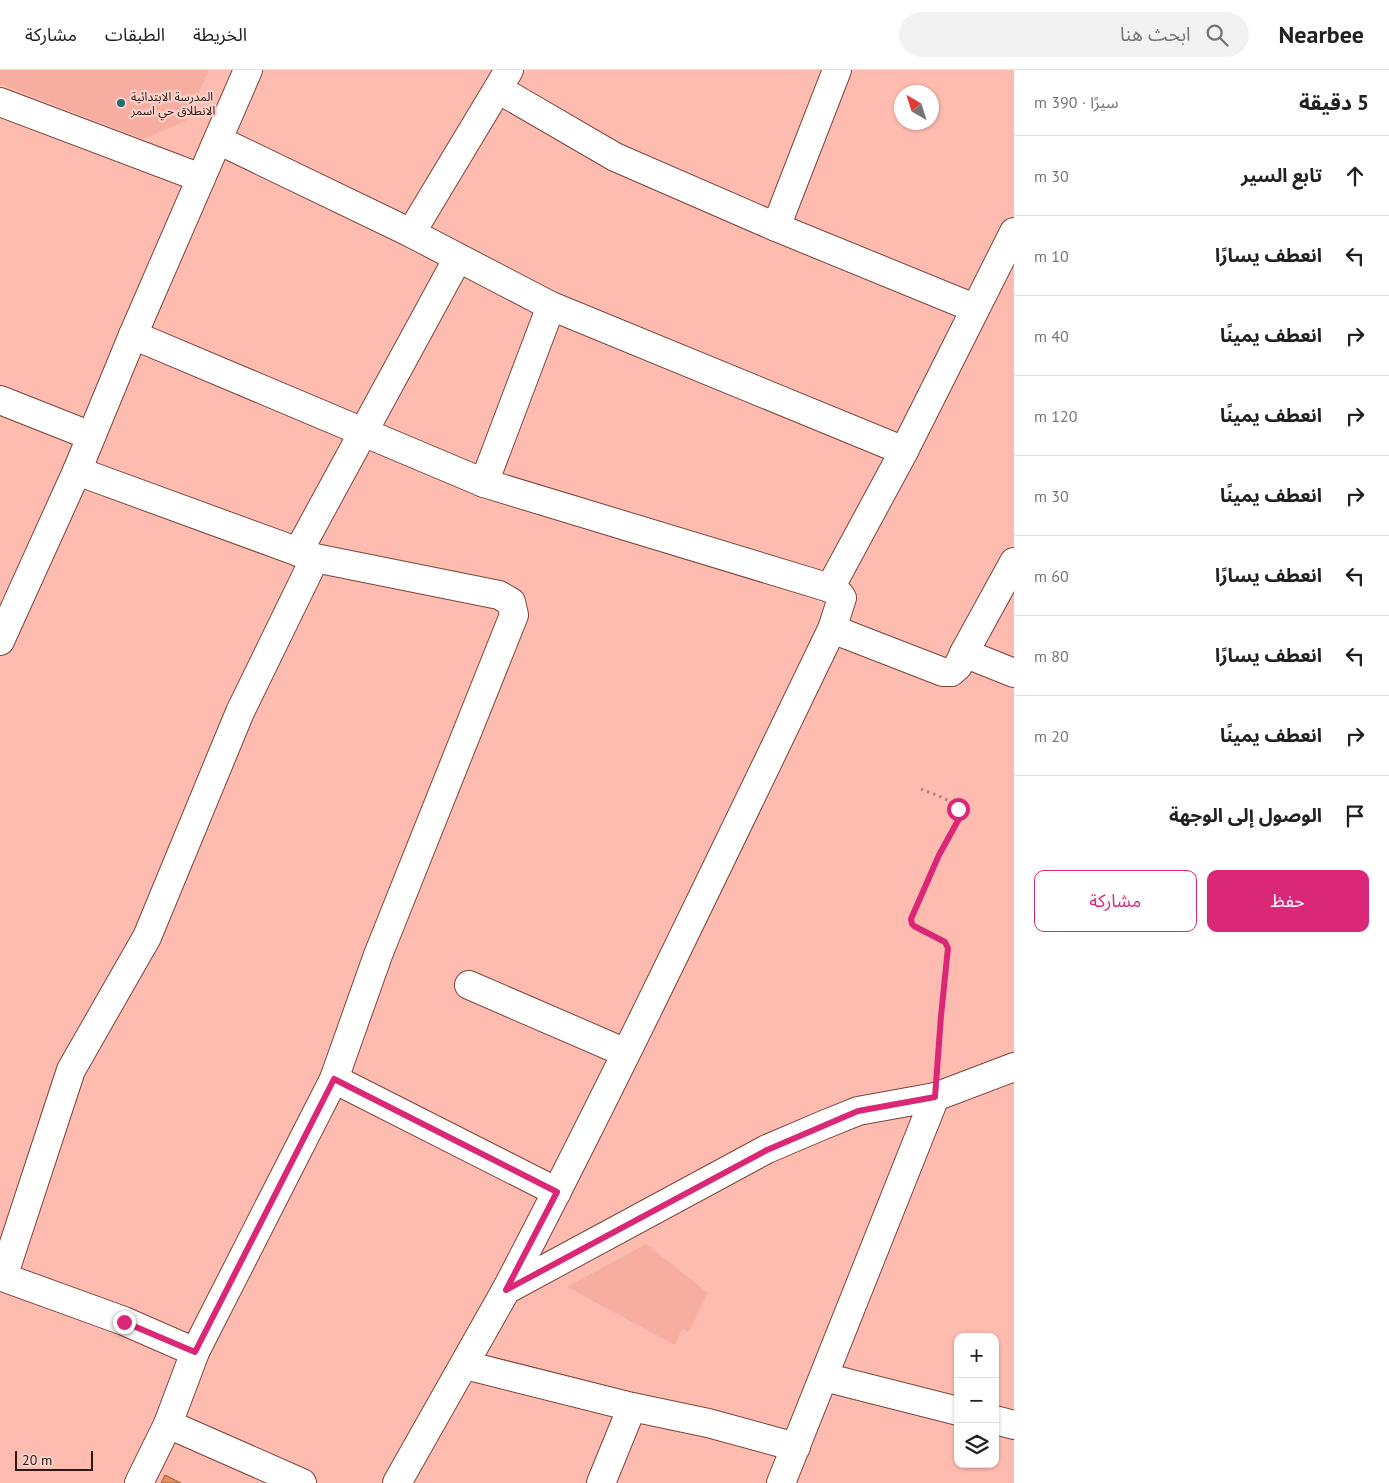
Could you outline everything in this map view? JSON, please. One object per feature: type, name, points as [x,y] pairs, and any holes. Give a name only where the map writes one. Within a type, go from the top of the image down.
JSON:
[{"type":"street","points":[[1,635],[77,471],[133,335],[248,70]]},
{"type":"street","points":[[776,227],[837,70]]},
{"type":"street","points":[[411,233],[504,80],[615,157],[776,227],[974,308]]},
{"type":"street","points":[[0,102],[201,178]]},
{"type":"street","points":[[218,140],[411,233],[551,306],[904,452]]},
{"type":"street","points":[[830,588],[904,452],[974,308],[1013,236]]},
{"type":"street","points":[[195,1352],[124,1322],[1,1276],[71,1070],[147,937],[307,555],[363,432],[458,258]]},
{"type":"street","points":[[484,483],[551,306]]},
{"type":"street","points":[[133,335],[484,483],[830,588],[842,598],[832,629],[557,1192],[465,1365],[397,1483]]},
{"type":"street","points":[[0,400],[91,436]]},
{"type":"street","points":[[77,471],[307,555],[499,595],[511,602],[514,615],[378,955],[334,1079],[195,1352],[168,1424],[139,1483]]},
{"type":"street","points":[[832,629],[943,672],[951,672],[958,666],[1014,562]]},
{"type":"street","points":[[964,653],[1014,673]]},
{"type":"street","points":[[469,985],[626,1053]]},
{"type":"street","points":[[506,1290],[767,1150],[858,1111],[935,1097],[1014,1067]]},
{"type":"street","points":[[334,1079],[557,1192]]},
{"type":"street","points":[[781,1483],[935,1097]]},
{"type":"street","points":[[465,1365],[632,1407],[708,1423],[796,1447]]},
{"type":"street","points":[[824,1377],[954,1410]]},
{"type":"street","points":[[601,1483],[632,1407]]},
{"type":"street","points":[[999,1421],[1014,1425]]},
{"type":"street","points":[[168,1424],[302,1483]]},
{"type":"path","points":[[921,789],[949,802],[960,813],[960,817],[928,877],[911,919],[914,926],[945,942],[948,948],[935,1097]]},
{"type":"shaded area","name":"المدرسة الابتدائية الانطلاق حي اسمر","points":[[0,70],[209,70],[186,121],[143,139],[0,84]]},
{"type":"shaded area","points":[[646,1244],[708,1293],[689,1332],[682,1329],[675,1345],[567,1287]]},
{"type":"building","points":[[165,1475],[181,1483],[161,1483]]},
{"type":"place","name":"المدرسة الابتدائية الانطلاق حي اسمر","points":[[121,103]]},
{"type":"route","points":[[124,1322],[195,1352],[334,1079],[557,1192],[506,1290],[767,1150],[858,1111],[935,1097],[941,1016],[949,953],[945,942],[914,926],[911,919],[925,884],[960,817],[958,809]]}]
